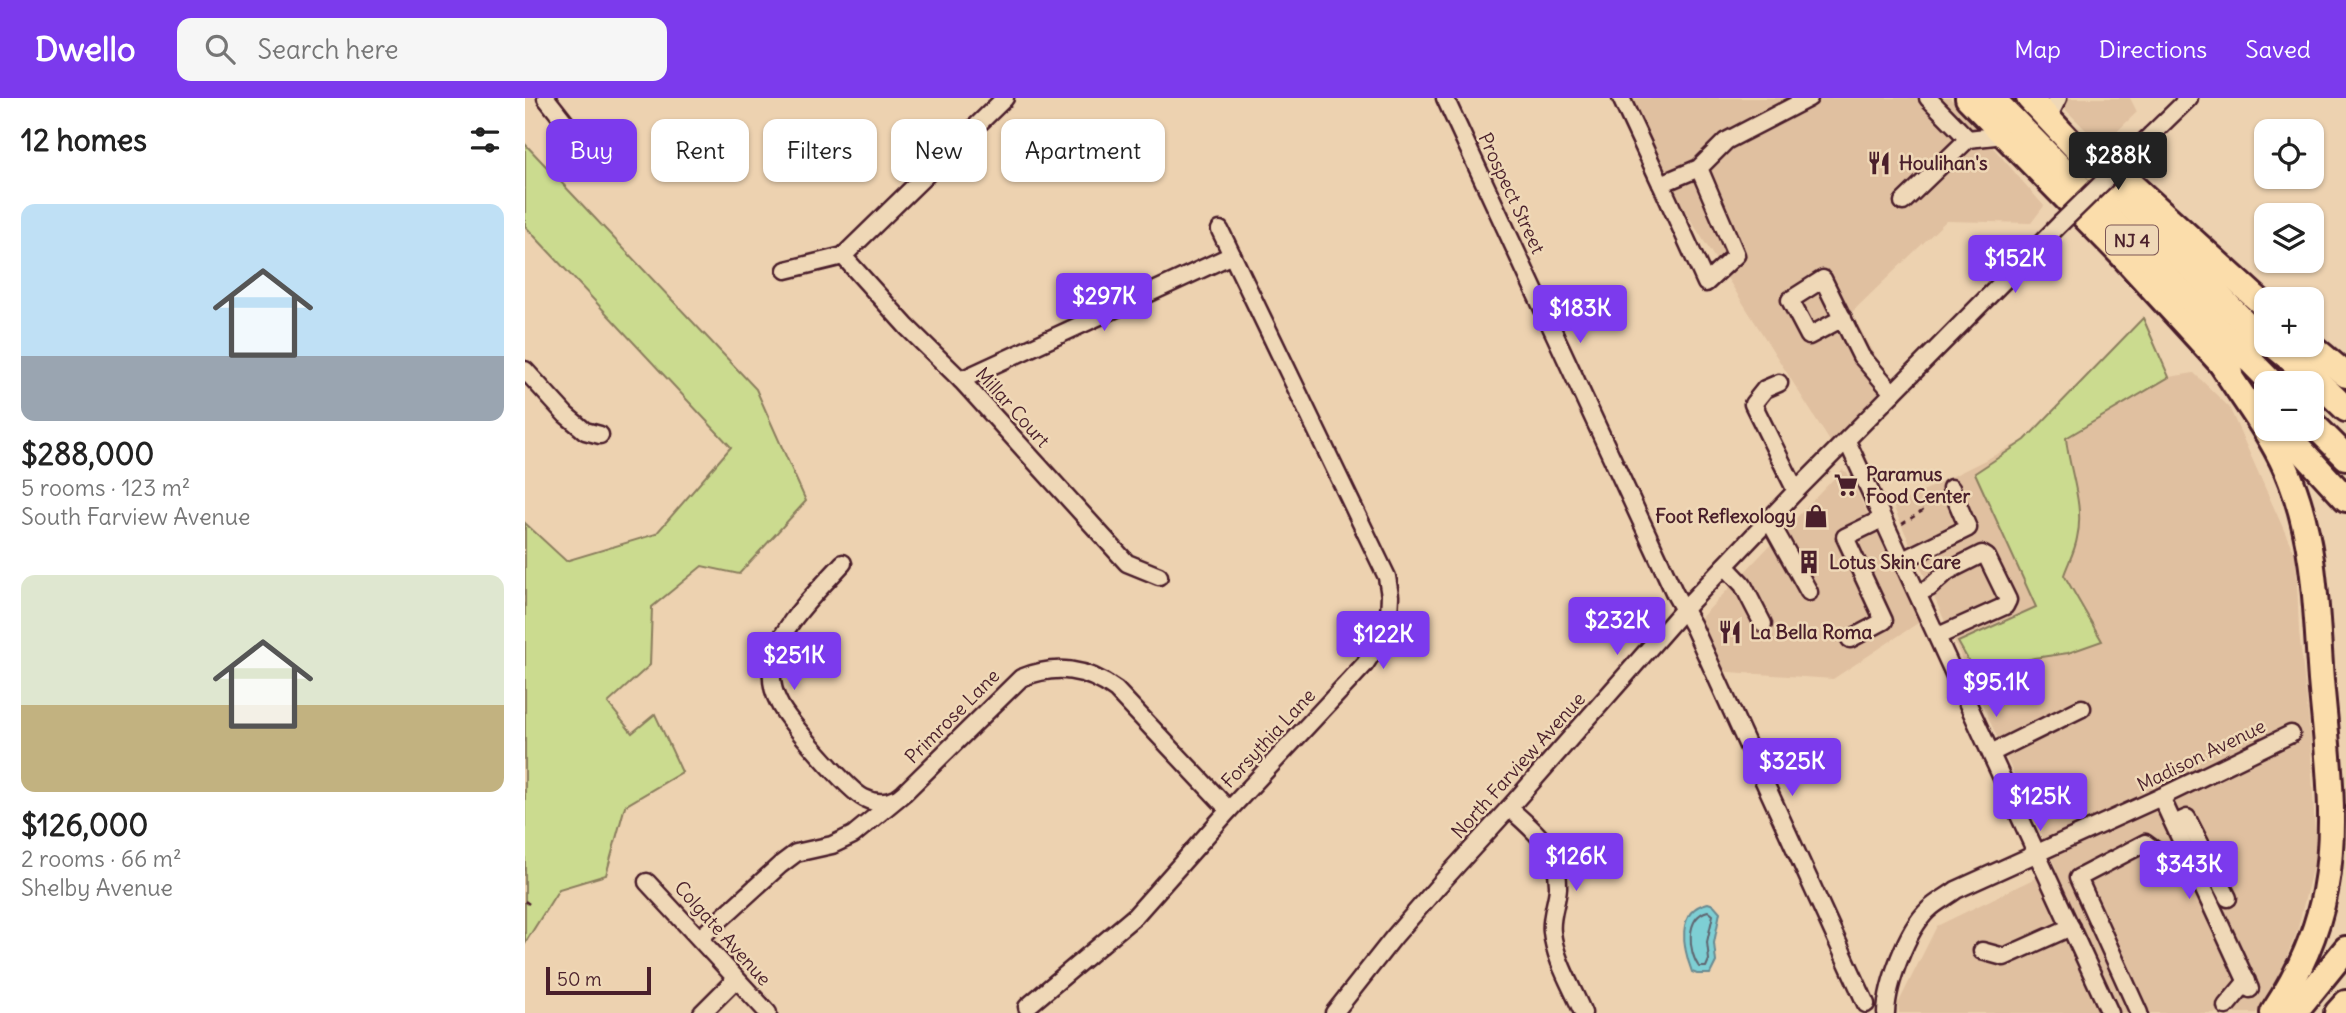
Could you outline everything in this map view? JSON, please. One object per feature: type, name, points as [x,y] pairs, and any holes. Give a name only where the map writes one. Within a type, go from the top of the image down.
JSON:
[{"type":"highway","points":[[1968,98],[2121,254],[2254,399]]},
{"type":"highway","name":"NJ 4","points":[[1992,98],[2261,371]]},
{"type":"highway","name":"NJ 4","points":[[2029,98],[2054,113],[2119,194],[2254,331]]},
{"type":"highway","points":[[2054,113],[2254,296]]},
{"type":"highway","points":[[2246,322],[2254,329]]},
{"type":"highway","points":[[2324,348],[2346,364]]},
{"type":"highway","name":"NJ 4","points":[[2277,357],[2291,371]]},
{"type":"highway","points":[[2287,357],[2346,409]]},
{"type":"highway","points":[[2324,357],[2346,375]]},
{"type":"highway","points":[[2221,363],[2272,442],[2291,480],[2305,526],[2313,578],[2331,812],[2330,855],[2324,894],[2313,934],[2273,1013]]},
{"type":"highway","points":[[2324,406],[2346,428]]},
{"type":"highway","points":[[2324,435],[2346,457]]},
{"type":"highway","points":[[2292,441],[2346,499]]},
{"type":"highway","points":[[2294,1013],[2346,949]]},
{"type":"highway","points":[[2337,1013],[2346,1003]]},
{"type":"street","points":[[546,98],[562,119]]},
{"type":"street","points":[[786,270],[843,257],[1005,98]]},
{"type":"street","name":"Prospect Street","points":[[1445,98],[1866,1004]]},
{"type":"street","points":[[1621,98],[1668,181],[1706,283],[1736,256],[1699,168]]},
{"type":"street","points":[[1668,181],[1699,168],[1726,141],[1809,98]]},
{"type":"street","points":[[1928,98],[1968,139]]},
{"type":"street","name":"North Farview Avenue","points":[[1334,1013],[1394,937],[1684,609],[1944,340],[2189,98]]},
{"type":"street","points":[[1903,202],[1968,139],[2004,135]]},
{"type":"street","name":"Forsythia Lane","points":[[1027,1007],[1135,916],[1371,657],[1384,635],[1389,615],[1387,578],[1220,230]]},
{"type":"street","points":[[961,380],[1232,255]]},
{"type":"street","name":"Millar Court","points":[[843,257],[907,327],[961,380],[1127,563],[1159,576]]},
{"type":"street","points":[[1843,318],[1861,356],[1893,393]]},
{"type":"street","points":[[525,370],[575,423],[585,431],[600,435]]},
{"type":"street","points":[[1779,383],[1765,389],[1753,404],[1796,491]]},
{"type":"street","points":[[1847,441],[2110,1013]]},
{"type":"street","points":[[1903,560],[1968,528],[1951,488]]},
{"type":"street","points":[[1850,639],[1884,621],[1845,537],[1882,519]]},
{"type":"street","points":[[1769,520],[1809,592]]},
{"type":"street","points":[[1918,593],[1929,588],[1948,571],[1982,554],[1987,557],[2008,600],[2005,606],[1938,636]]},
{"type":"street","points":[[843,562],[782,635],[775,650],[772,683],[777,701],[786,716],[858,795],[878,803],[900,796]]},
{"type":"street","points":[[1725,566],[1743,585],[1763,624]]},
{"type":"street","name":"Primrose Lane","points":[[700,938],[780,864],[796,853],[832,845],[853,835],[900,796],[1021,678],[1038,671],[1070,669],[1103,680],[1117,690],[1229,810]]},
{"type":"street","points":[[1991,753],[2082,708]]},
{"type":"street","name":"Madison Avenue","points":[[1886,1013],[1895,972],[1907,939],[1927,911],[1956,890],[2161,797],[2291,734]]},
{"type":"street","points":[[2161,797],[2249,985],[2226,1006]]},
{"type":"street","points":[[1509,808],[1551,849],[1558,888],[1551,927],[1554,946],[1583,1013]]},
{"type":"street","points":[[2174,824],[2187,818],[2228,898]]},
{"type":"street","points":[[2139,1013],[2078,878],[2145,844],[2164,857],[2184,847]]},
{"type":"street","name":"Colgate Avenue","points":[[647,882],[768,1013]]},
{"type":"street","points":[[1982,951],[2004,957],[2071,927]]},
{"type":"street","points":[[2085,957],[2108,946]]},
{"type":"street","points":[[702,1013],[736,979]]},
{"type":"path","points":[[1899,526],[1924,510]]},
{"type":"path","points":[[525,901],[532,906]]},
{"type":"shaded area","points":[[1614,98],[1950,98],[2044,206],[2031,223],[1946,221],[1851,313],[1890,380],[1831,443]]},
{"type":"shaded area","points":[[2054,98],[2130,98],[2137,112],[2102,146]]},
{"type":"shaded area","points":[[2143,318],[2169,377],[2194,373],[2229,407],[2296,557],[2299,631],[2310,732],[2316,853],[2297,932],[2274,988],[2257,1013],[1899,1013],[1898,1004],[1937,926],[2056,868],[1893,506],[2025,440]]},
{"type":"shaded area","points":[[1842,470],[1847,472],[1921,621],[1833,679],[1714,671],[1693,626]]},
{"type":"green space","points":[[525,144],[546,166],[546,182],[561,182],[756,389],[806,501],[739,574],[702,566],[652,607],[650,665],[608,703],[632,733],[655,714],[682,772],[625,806],[606,875],[559,889],[525,943],[525,523],[566,561],[656,534],[731,447],[525,226]]},
{"type":"green space","points":[[2143,318],[2169,377],[2066,438],[2078,501],[2079,526],[2075,548],[2064,575],[2102,641],[2068,653],[2034,658],[1976,674],[1958,642],[2036,607],[1975,473],[2025,440]]},
{"type":"water","points":[[1708,903],[1720,912],[1714,943],[1716,962],[1710,974],[1697,974],[1692,972],[1684,931],[1690,913]]},
{"type":"place","name":"Houlihan's","points":[[1879,163]]},
{"type":"place","name":"Paramus Food Center","points":[[1846,485]]},
{"type":"place","name":"Foot Reflexology","points":[[1816,516]]},
{"type":"place","name":"Lotus Skin Care","points":[[1809,562]]},
{"type":"place","name":"La Bella Roma","points":[[1730,632]]}]
